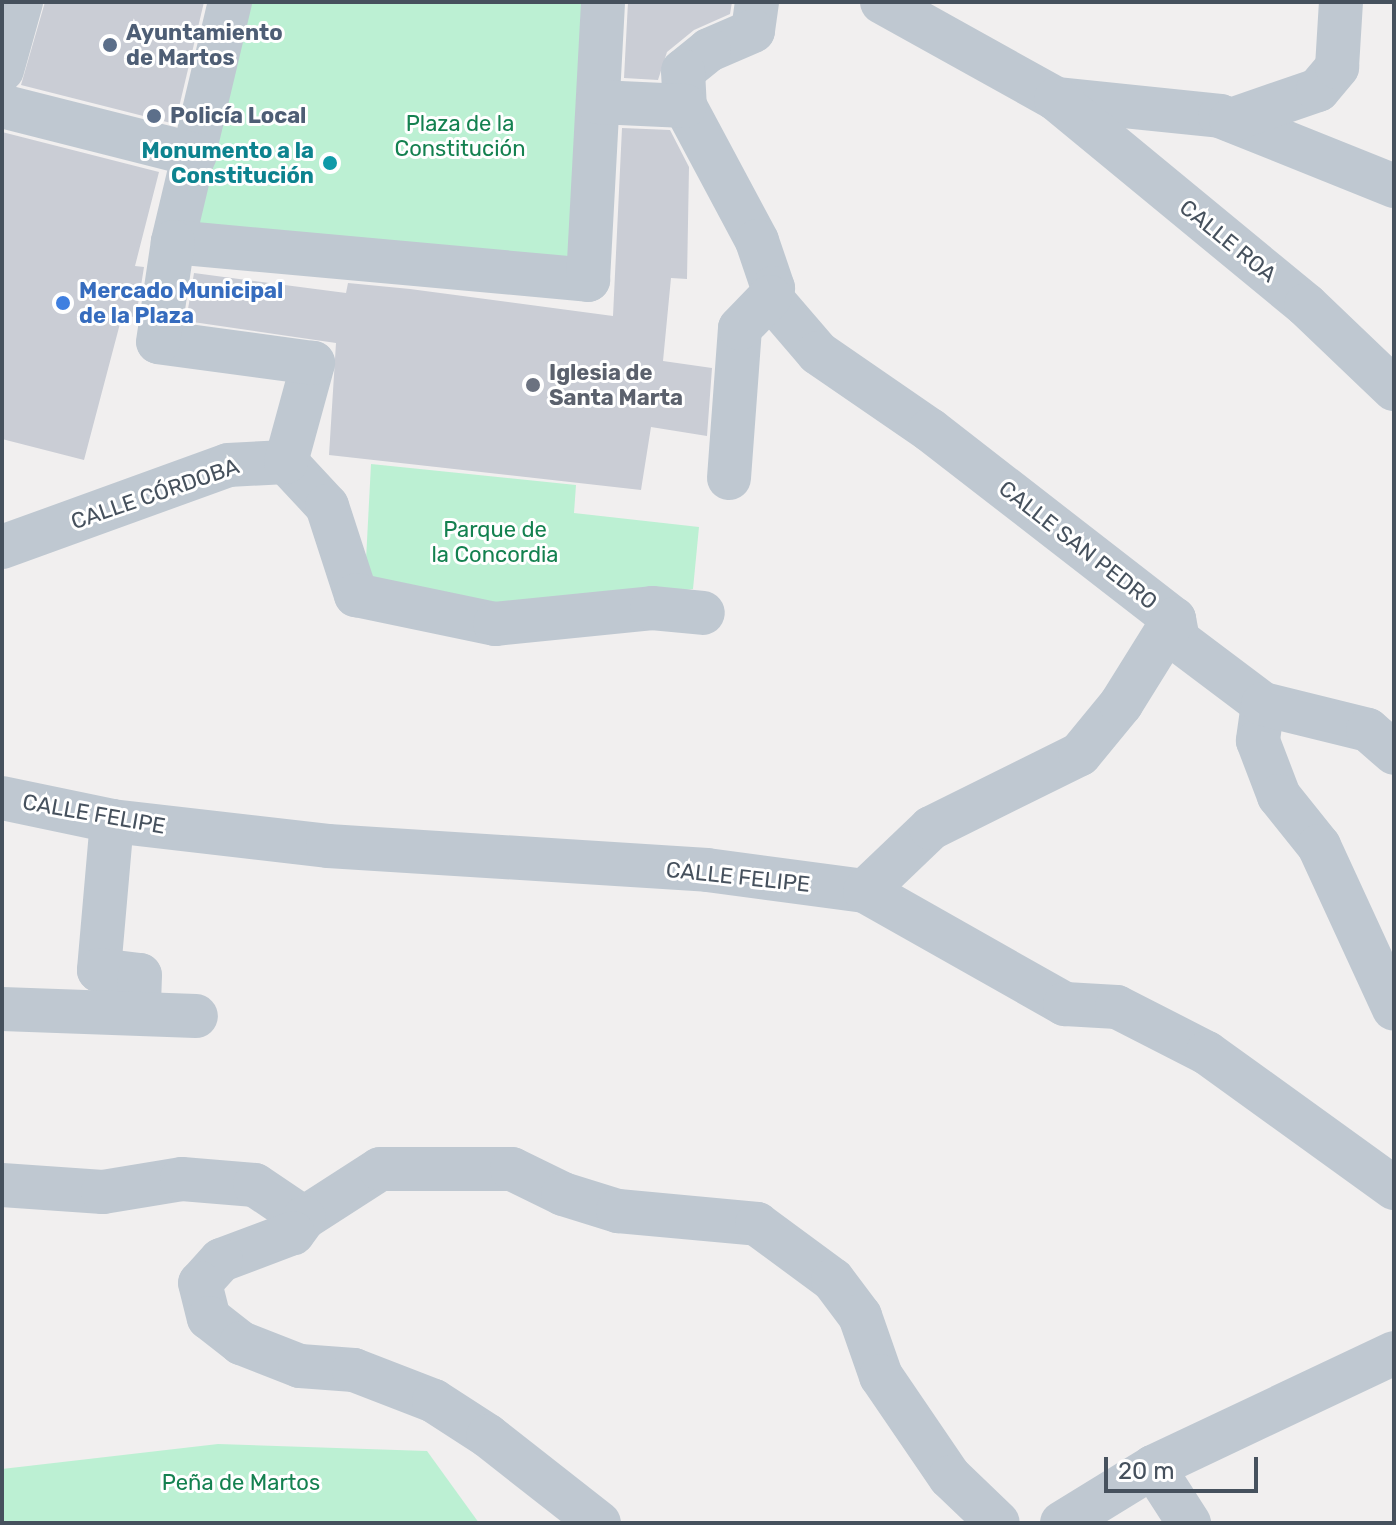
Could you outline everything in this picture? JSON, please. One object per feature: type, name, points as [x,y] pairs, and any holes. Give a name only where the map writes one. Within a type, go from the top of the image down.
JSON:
[{"type":"street","points":[[2,70],[21,2]]},
{"type":"street","points":[[230,2],[173,242],[158,342],[313,363],[286,462],[327,506],[356,595],[495,624],[652,608],[703,613]]},
{"type":"street","points":[[173,242],[588,280],[603,2]]},
{"type":"street","points":[[729,478],[740,328],[770,297],[773,288],[757,241],[685,106],[683,71],[709,50],[753,31],[757,2]]},
{"type":"street","points":[[882,2],[1056,99],[1231,120],[1394,186]]},
{"type":"street","points":[[1231,120],[1318,90],[1337,67],[1341,2]]},
{"type":"street","name":"CALLE ROA","points":[[1056,99],[1306,305],[1394,389]]},
{"type":"street","points":[[598,102],[685,106]]},
{"type":"street","points":[[2,106],[195,155]]},
{"type":"street","name":"CALLE SAN PEDRO","points":[[770,297],[818,353],[930,430],[1174,619],[1178,640],[1263,704]]},
{"type":"street","name":"CALLE CÓRDOBA","points":[[2,547],[228,465],[286,462]]},
{"type":"street","points":[[865,891],[931,828],[1080,754],[1121,704],[1174,619]]},
{"type":"street","points":[[1394,753],[1368,730],[1263,704],[1258,741],[1279,796],[1319,846],[1394,1009]]},
{"type":"street","name":"CALLE FELIPE","points":[[2,798],[112,821],[328,846],[707,870],[865,891],[1065,1004],[1117,1007],[1207,1053],[1394,1188]]},
{"type":"street","points":[[112,821],[99,970],[140,975],[139,1013]]},
{"type":"street","points":[[2,1009],[196,1016]]},
{"type":"street","points":[[599,1523],[488,1436],[434,1401],[354,1370],[300,1366],[241,1343],[209,1318],[200,1283],[221,1260],[293,1233],[304,1218],[380,1169],[443,1166],[512,1169],[563,1194],[618,1211],[757,1224],[833,1280],[860,1316],[881,1376],[950,1477],[998,1523]]},
{"type":"street","points":[[2,1185],[103,1192],[182,1179],[255,1185],[304,1218]]},
{"type":"street","points":[[1062,1523],[1153,1467],[1394,1353]]},
{"type":"street","points":[[1153,1467],[1189,1523]]},
{"type":"green space","name":"Plaza de la Constitución","points":[[230,2],[603,2],[588,280],[173,242]]},
{"type":"green space","name":"Parque de la Concordia","points":[[371,464],[576,485],[574,513],[699,527],[693,589],[527,610],[365,579]]},
{"type":"green space","name":"Peña de Martos","points":[[218,1444],[427,1451],[479,1523],[2,1523],[2,1469]]},
{"type":"building","name":"Ayuntamiento de Martos","points":[[45,2],[204,2],[175,124],[21,85]]},
{"type":"building","points":[[628,2],[732,2],[730,14],[694,30],[667,52],[658,80],[624,78]]},
{"type":"building","name":"Iglesia de Santa Marta","points":[[622,128],[670,130],[689,167],[687,279],[671,278],[663,361],[712,368],[707,436],[651,427],[641,490],[329,455],[336,343],[186,321],[194,273],[346,293],[348,283],[410,289],[613,316]]},
{"type":"building","name":"Mercado Municipal de la Plaza","points":[[2,132],[159,172],[135,266],[144,267],[136,317],[122,316],[84,460],[2,439]]},
{"type":"place","name":"Ayuntamiento de Martos","points":[[110,45]]},
{"type":"place","name":"Policía Local","points":[[154,116]]},
{"type":"place","name":"Monumento a la Constitución","points":[[330,163]]},
{"type":"place","name":"Mercado Municipal de la Plaza","points":[[63,303]]},
{"type":"place","name":"Iglesia de Santa Marta","points":[[533,385]]}]
